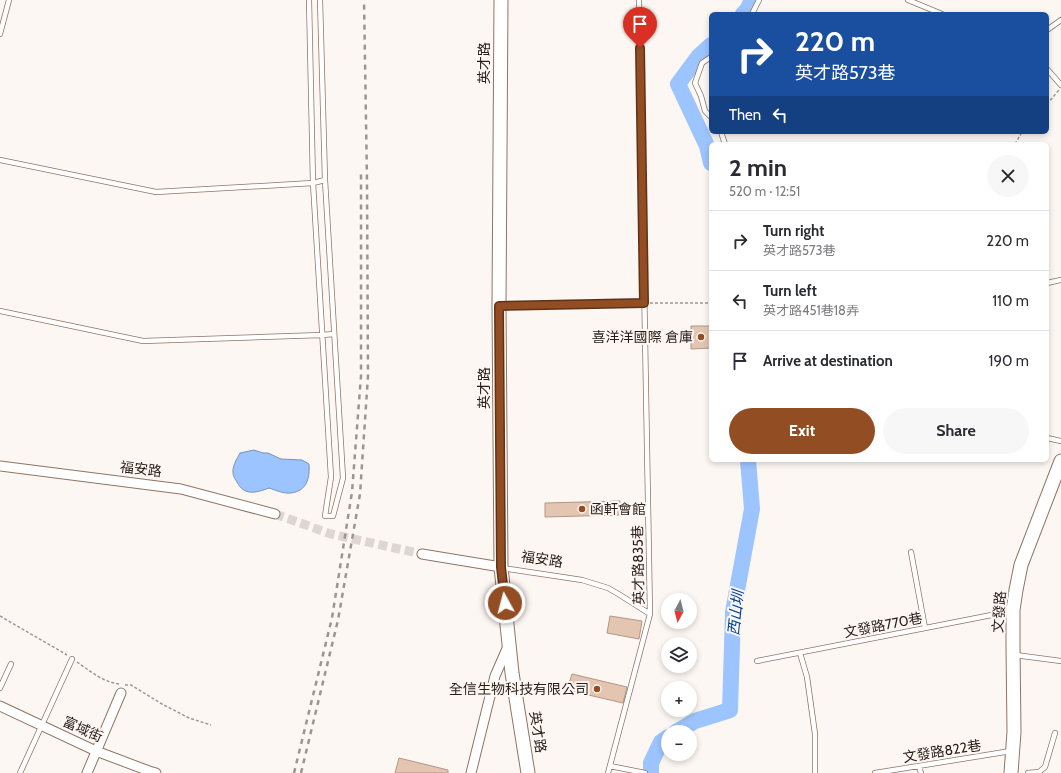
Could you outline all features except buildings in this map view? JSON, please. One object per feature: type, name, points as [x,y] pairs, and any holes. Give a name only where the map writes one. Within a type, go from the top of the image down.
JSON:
[{"type":"street","name":"英才路","points":[[501,0],[499,306],[501,567],[512,673],[528,773]]},
{"type":"street","name":"文發路","points":[[1013,773],[1013,610],[1016,590],[1022,565],[1061,461]]},
{"type":"street","name":"福安路","points":[[0,466],[181,489],[275,514]]},
{"type":"street","name":"福安路","points":[[422,554],[501,567]]},
{"type":"street","points":[[471,773],[495,676],[510,643]]},
{"type":"street","points":[[87,773],[122,687]]},
{"type":"street","name":"富域街","points":[[0,706],[96,750],[156,773]]},
{"type":"lane","points":[[0,34],[9,0]]},
{"type":"lane","points":[[309,0],[314,183],[331,477],[325,516],[333,516],[343,478],[325,180],[320,0]]},
{"type":"lane","name":"英才路835巷","points":[[608,773],[650,614],[639,0]]},
{"type":"lane","points":[[753,12],[759,0]]},
{"type":"lane","points":[[908,0],[937,12]]},
{"type":"lane","points":[[1049,29],[1061,20]]},
{"type":"lane","points":[[709,59],[702,64],[695,83],[701,96],[705,111],[709,115]]},
{"type":"lane","points":[[1049,71],[1061,85]]},
{"type":"lane","points":[[0,160],[156,192],[314,183],[325,180]]},
{"type":"lane","points":[[1049,283],[1061,280]]},
{"type":"lane","points":[[499,306],[644,303]]},
{"type":"lane","points":[[0,310],[143,341],[334,334]]},
{"type":"lane","points":[[1049,438],[1061,441]]},
{"type":"lane","points":[[911,552],[925,628]]},
{"type":"lane","name":"福安路","points":[[501,567],[582,580],[608,588],[650,614]]},
{"type":"lane","name":"文發路770巷","points":[[757,662],[1013,610]]},
{"type":"lane","points":[[800,653],[807,677],[815,734],[815,773]]},
{"type":"lane","points":[[1013,655],[1061,661]]},
{"type":"lane","points":[[20,773],[72,659]]},
{"type":"lane","points":[[0,688],[11,664]]},
{"type":"lane","points":[[1028,773],[1039,772],[1045,767],[1055,733]]},
{"type":"lane","name":"文發路822巷","points":[[875,773],[1013,751]]},
{"type":"lane","points":[[610,766],[645,773]]},
{"type":"lane","points":[[919,766],[921,773]]},
{"type":"path","points":[[1049,102],[1061,88]]},
{"type":"path","points":[[644,303],[709,303]]},
{"type":"path","points":[[0,616],[101,678],[122,687],[131,685],[189,718],[211,725]]},
{"type":"water","points":[[254,450],[268,453],[281,459],[302,460],[309,464],[308,479],[304,487],[301,490],[291,493],[280,492],[269,488],[255,492],[243,490],[234,476],[233,468],[240,453]]},
{"type":"waterway","name":"西山圳","points":[[745,12],[752,0]]},
{"type":"waterway","name":"西山圳","points":[[709,47],[698,57],[678,84],[707,146],[709,154]]},
{"type":"waterway","name":"西山圳","points":[[688,725],[695,721],[730,710],[733,612],[752,509],[748,462]]},
{"type":"waterway","name":"西山圳","points":[[651,773],[651,763],[661,742]]},
{"type":"tunnel","points":[[275,514],[331,534],[422,554]]},
{"type":"railway","points":[[301,773],[338,620],[360,494],[368,376],[364,0]]},
{"type":"railway","points":[[294,773],[332,618],[352,492],[361,376],[361,171]]},
{"type":"place","name":"喜洋洋國際 倉庫","points":[[701,337]]},
{"type":"place","name":"函軒會館","points":[[582,509]]},
{"type":"place","name":"全信生物科技有限公司","points":[[597,689]]},
{"type":"route","points":[[505,603],[501,567],[499,306],[644,303],[640,48]]}]
